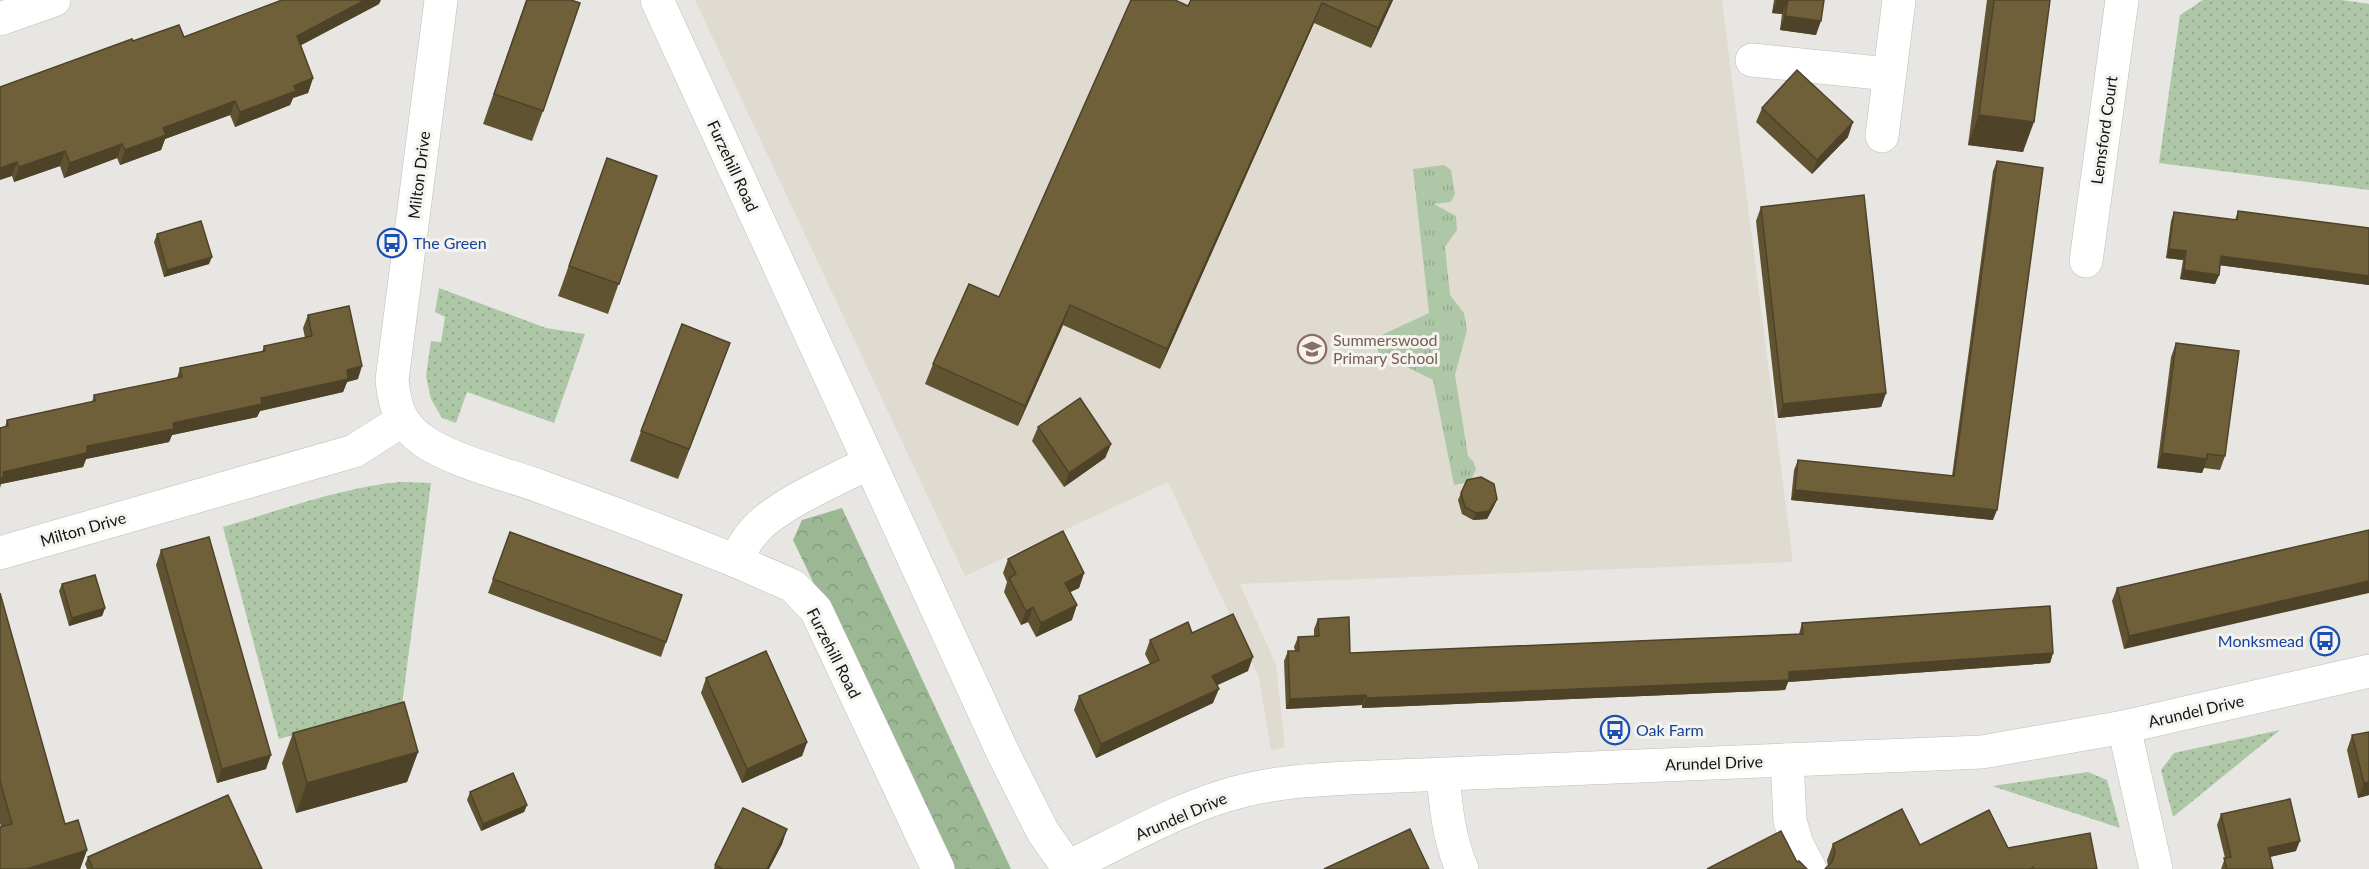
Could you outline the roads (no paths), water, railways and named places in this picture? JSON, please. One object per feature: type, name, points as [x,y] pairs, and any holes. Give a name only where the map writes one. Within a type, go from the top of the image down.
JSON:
[{"type":"street","points":[[0,19],[54,0]]},
{"type":"street","name":"Milton Drive","points":[[0,553],[354,451],[402,421],[394,399],[392,380],[441,0]]},
{"type":"street","name":"Furzehill Road","points":[[657,0],[1005,758],[1043,832],[1069,868]]},
{"type":"street","points":[[1882,136],[1899,0]]},
{"type":"street","name":"Lemsford Court","points":[[2086,261],[2122,0]]},
{"type":"street","points":[[1752,60],[1888,74]]},
{"type":"street","points":[[402,421],[425,442],[454,456],[626,517],[736,561],[744,543],[757,527],[782,510],[869,462]]},
{"type":"street","name":"Furzehill Road","points":[[736,561],[794,586],[816,610],[938,869]]},
{"type":"street","name":"Arundel Drive","points":[[1069,868],[1197,806],[1241,791],[1283,782],[1982,752],[2124,727],[2369,671]]},
{"type":"street","points":[[2124,727],[2157,869]]},
{"type":"street","points":[[1787,760],[1790,821],[1797,844],[1810,869]]},
{"type":"street","points":[[1443,775],[1446,815],[1454,851],[1462,869]]},
{"type":"place","name":"The Green","points":[[392,243]]},
{"type":"place","name":"Summerswood Primary School","points":[[1312,349]]},
{"type":"place","name":"Monksmead","points":[[2325,641]]},
{"type":"place","name":"Oak Farm","points":[[1615,730]]}]
